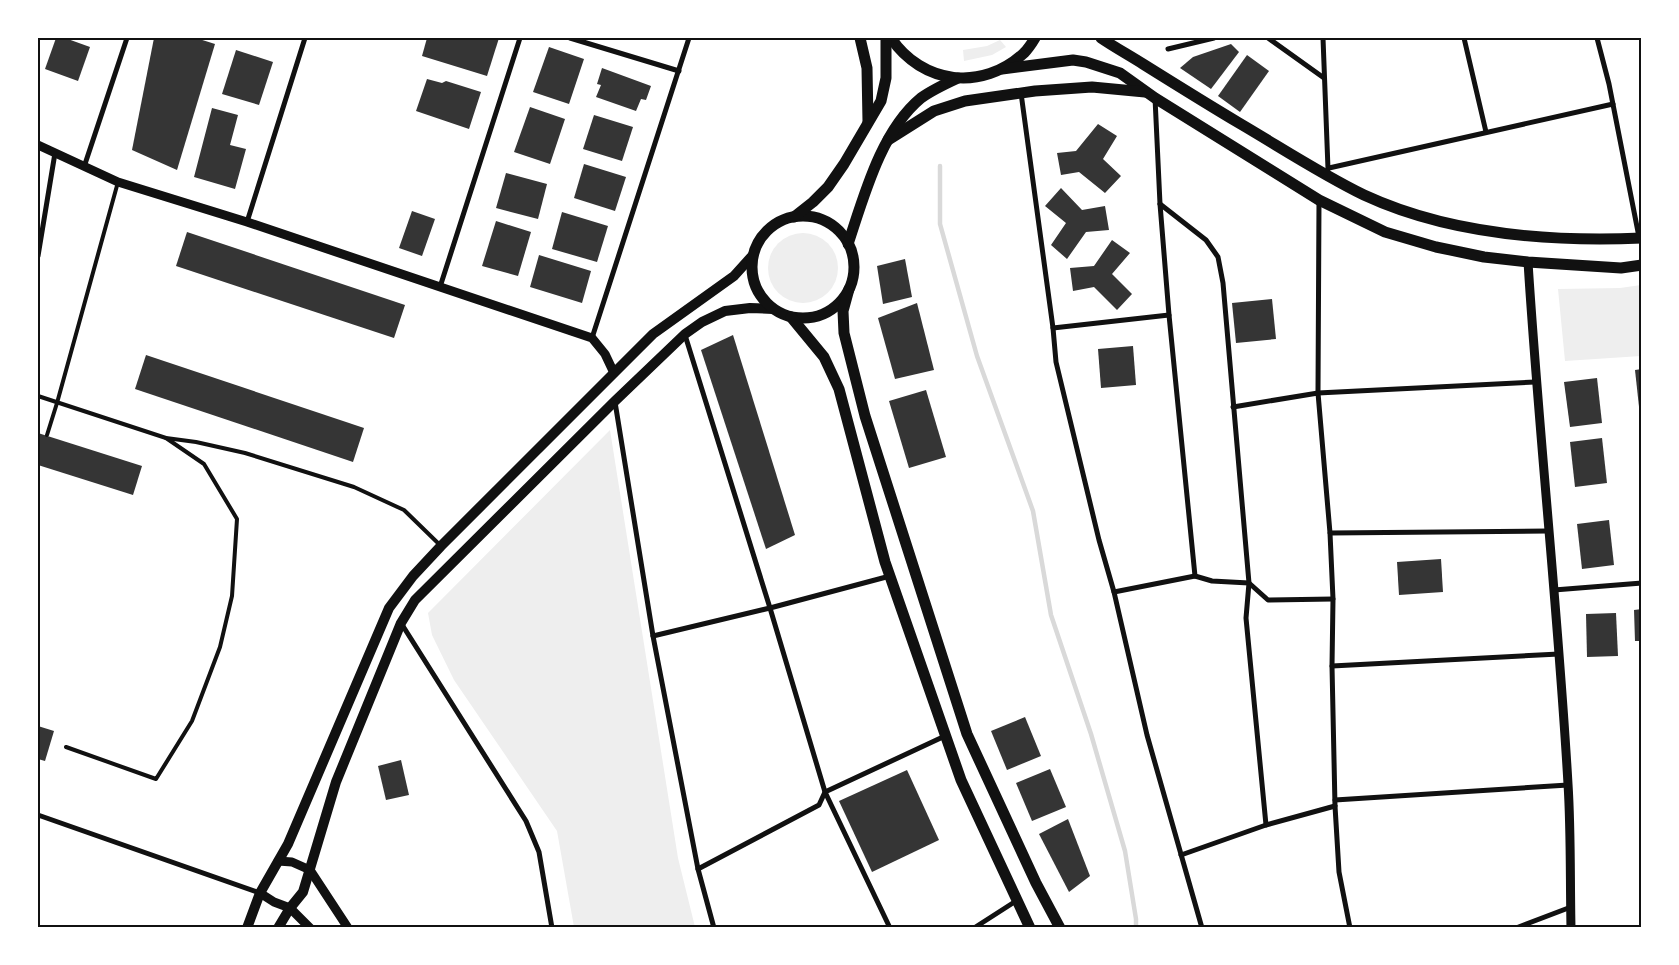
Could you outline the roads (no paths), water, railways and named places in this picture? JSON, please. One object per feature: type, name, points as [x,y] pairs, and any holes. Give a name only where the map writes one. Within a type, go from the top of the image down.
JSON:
[{"type":"main road","points":[[860,38],[867,68],[868,122]]},
{"type":"main road","points":[[794,217],[828,187],[844,164],[880,101],[886,78],[886,38]]},
{"type":"main road","points":[[891,38],[899,50],[916,64],[936,74],[958,78],[981,77],[1002,69],[1073,60],[1086,62],[1120,74],[1319,200],[1385,232],[1436,247],[1484,257],[1620,268],[1642,265]]},
{"type":"main road","points":[[1002,69],[1025,52],[1035,38]]},
{"type":"main road","points":[[1101,38],[1203,102],[1327,171],[1364,194],[1401,210],[1450,225],[1550,237],[1640,238]]},
{"type":"main road","points":[[848,244],[869,182],[888,140],[903,118],[920,99],[958,78]]},
{"type":"main road","points":[[888,140],[934,111],[965,101],[1022,93],[1092,87],[1152,95]]},
{"type":"main road","points":[[849,290],[839,304],[824,314],[809,318],[791,317],[773,309],[764,301],[756,287],[752,272],[753,255],[759,240],[770,228],[785,218],[802,215],[819,218],[834,226],[848,244],[853,255],[854,272],[844,310],[844,333],[865,416],[967,734],[1036,883],[1060,928]]},
{"type":"main road","points":[[247,928],[260,893],[292,835],[389,608],[441,546],[653,334],[734,276],[753,255]]},
{"type":"main road","points":[[278,928],[290,908],[303,892],[336,782],[400,623],[415,600],[685,334],[702,322],[726,311],[750,308],[773,309]]},
{"type":"main road","points":[[791,317],[824,357],[838,389],[890,576],[961,780],[1030,928]]},
{"type":"street","points":[[84,167],[127,38]]},
{"type":"street","points":[[247,222],[305,38]]},
{"type":"street","points":[[439,287],[520,38]]},
{"type":"street","points":[[570,38],[678,71]]},
{"type":"street","points":[[592,338],[690,38]]},
{"type":"street","points":[[1113,38],[1122,51]]},
{"type":"street","points":[[1168,49],[1214,38]]},
{"type":"street","points":[[1268,38],[1324,78]]},
{"type":"street","points":[[1323,38],[1327,171],[1486,132],[1613,104]]},
{"type":"street","points":[[1464,38],[1486,132]]},
{"type":"street","points":[[1597,38],[1613,104],[1640,238]]},
{"type":"street","points":[[1022,93],[1056,362],[1099,540],[1114,592],[1147,734],[1202,928]]},
{"type":"street","points":[[1152,95],[1168,315],[1195,576]]},
{"type":"street","points":[[38,144],[55,154],[118,182],[247,222],[592,338],[605,354],[614,373]]},
{"type":"street","points":[[38,256],[55,154]]},
{"type":"street","points":[[1319,200],[1318,393],[1330,533],[1333,599],[1332,666],[1335,803],[1339,872],[1350,928]]},
{"type":"street","points":[[1160,204],[1206,240],[1218,257],[1223,283],[1249,582],[1246,618],[1266,825]]},
{"type":"street","points":[[1528,262],[1535,382],[1559,654],[1568,785],[1571,928]]},
{"type":"street","points":[[1053,328],[1168,315]]},
{"type":"street","points":[[685,334],[825,792],[890,928]]},
{"type":"street","points":[[1233,407],[1318,393],[1535,382]]},
{"type":"street","points":[[615,401],[653,636],[698,869],[714,928]]},
{"type":"street","points":[[1330,533],[1548,531]]},
{"type":"street","points":[[653,636],[770,608],[890,576]]},
{"type":"street","points":[[1114,592],[1195,576],[1212,581],[1249,582],[1268,600],[1333,599]]},
{"type":"street","points":[[1553,590],[1642,583]]},
{"type":"street","points":[[400,623],[526,821],[539,852],[552,928]]},
{"type":"street","points":[[1332,666],[1559,654]]},
{"type":"street","points":[[698,869],[819,805],[825,792],[946,736]]},
{"type":"street","points":[[1181,855],[1335,803],[1568,785]]},
{"type":"street","points":[[38,815],[260,893],[274,902],[290,908],[310,928]]},
{"type":"street","points":[[278,861],[292,862],[310,870],[348,928]]},
{"type":"street","points":[[974,928],[1017,901]]},
{"type":"street","points":[[1516,928],[1571,907]]},
{"type":"lane","points":[[47,435],[118,182]]},
{"type":"lane","points":[[38,396],[166,438],[196,442],[245,453],[354,487],[404,510],[441,546]]},
{"type":"lane","points":[[66,748],[156,779],[192,722],[220,647],[232,596],[237,518],[204,464],[166,438]]},
{"type":"waterway","points":[[940,166],[940,224],[977,356],[1033,511],[1051,615],[1091,734],[1125,851],[1136,928]]}]
